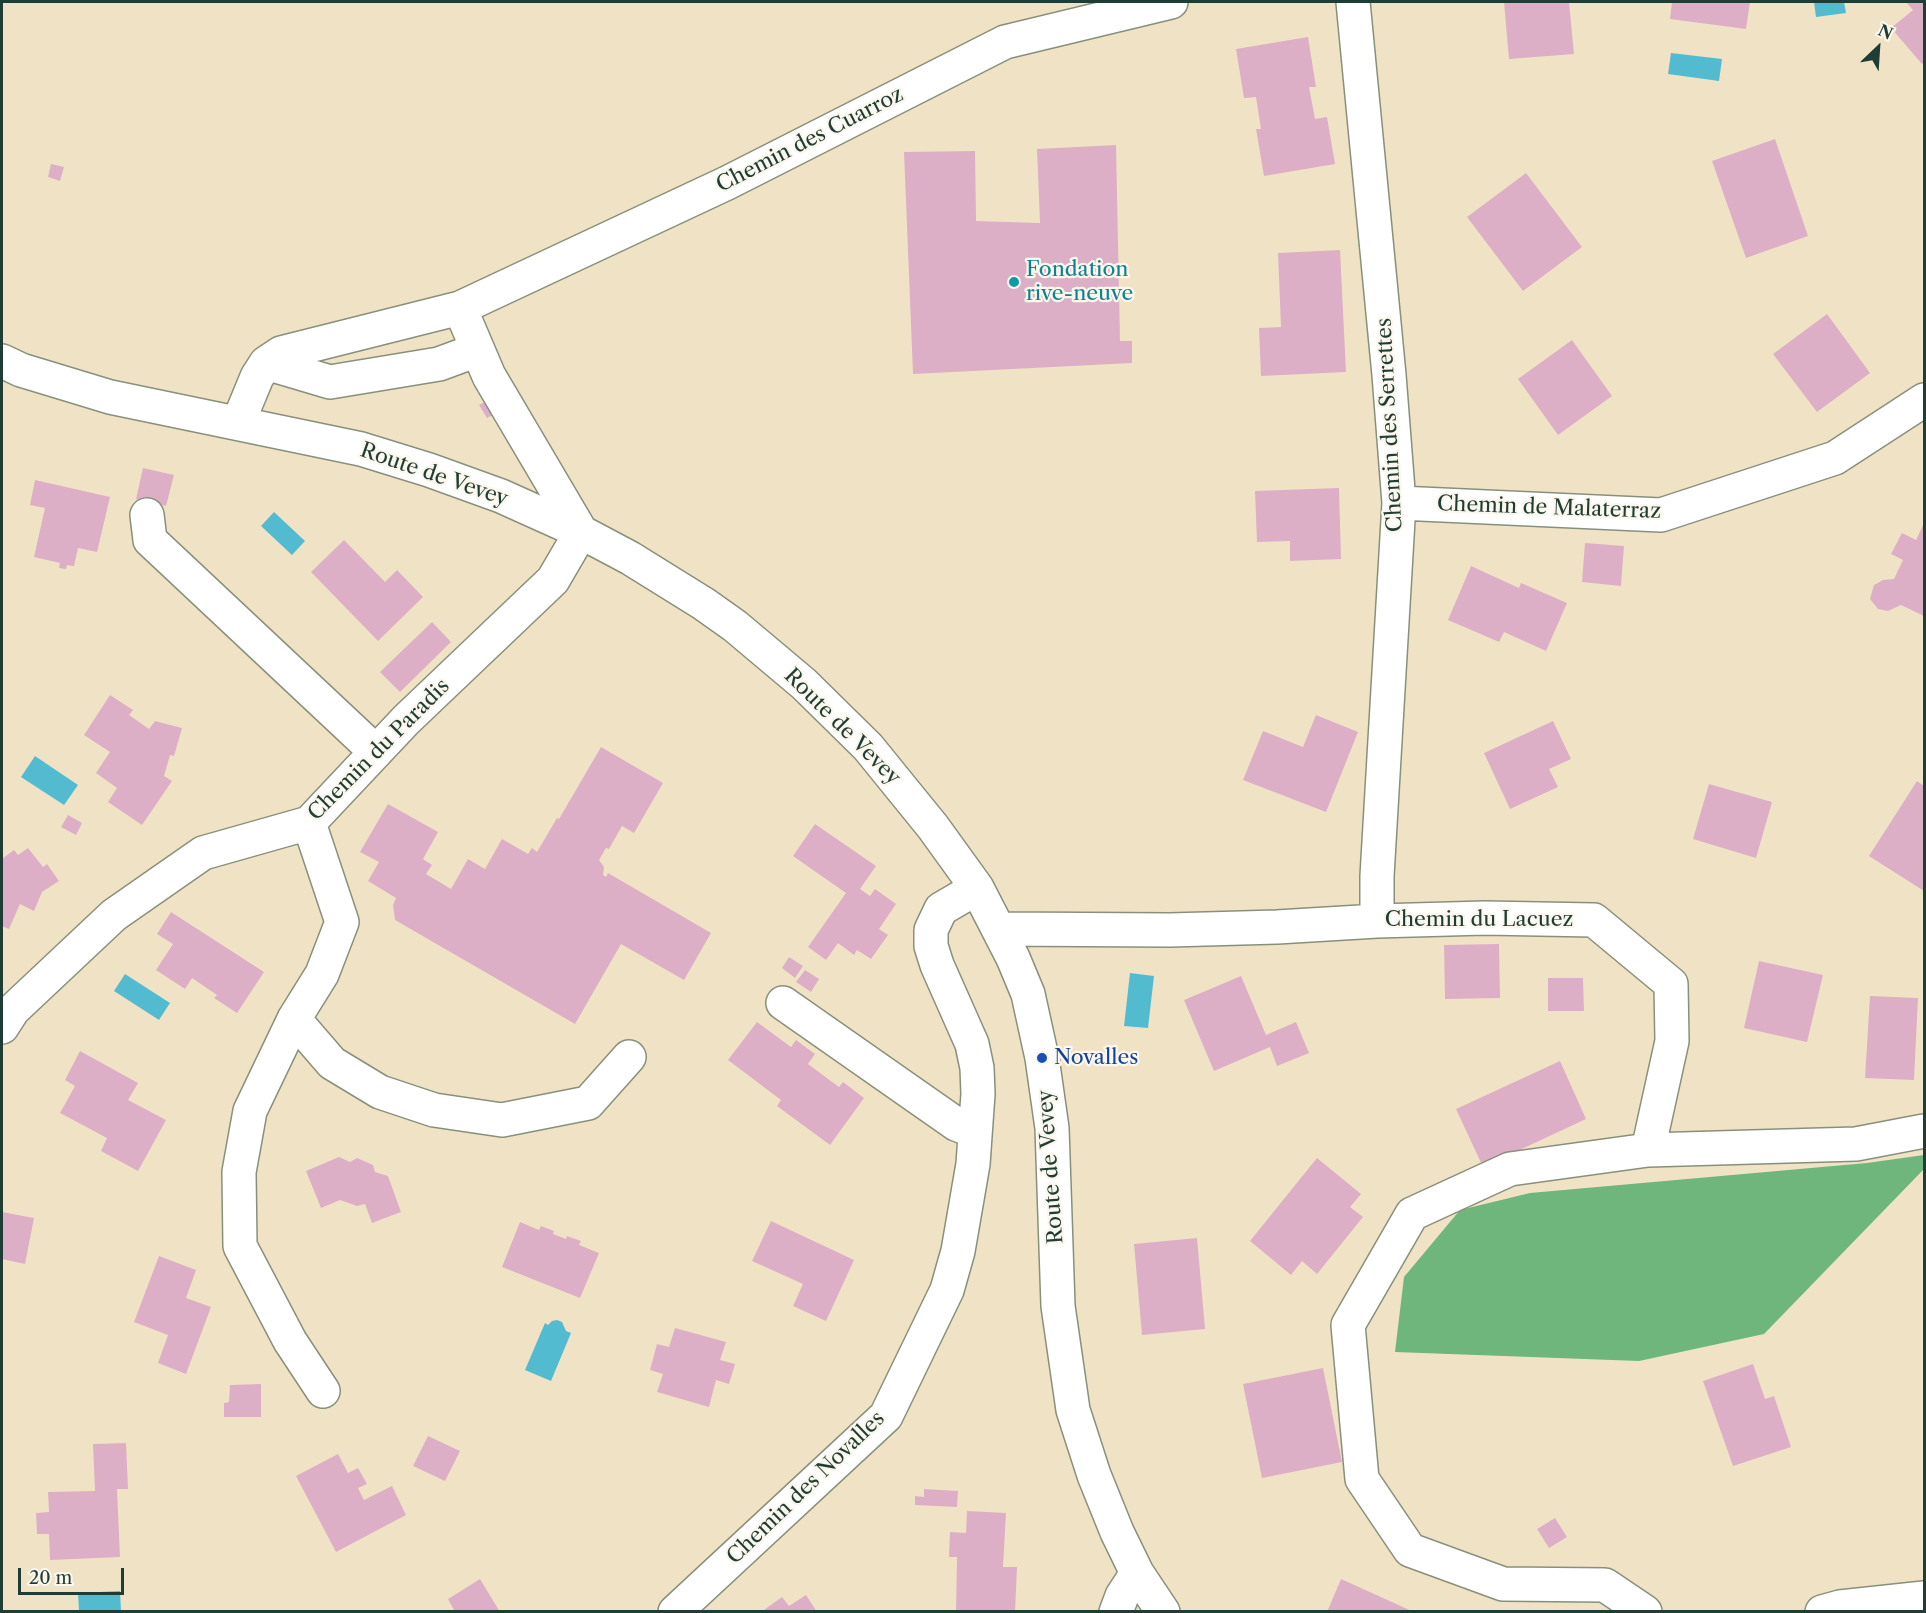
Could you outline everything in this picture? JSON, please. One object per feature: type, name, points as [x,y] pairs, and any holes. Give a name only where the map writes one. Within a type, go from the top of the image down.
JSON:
[{"type":"street","name":"Chemin des Cuarroz","points":[[266,363],[281,353],[460,308],[727,183],[1005,42],[1171,2]]},
{"type":"street","name":"Chemin des Serrettes","points":[[1353,2],[1399,503],[1377,876],[1377,921]]},
{"type":"street","points":[[460,308],[489,376],[581,532]]},
{"type":"street","points":[[238,423],[257,377],[266,363],[330,382],[439,364],[477,350]]},
{"type":"street","name":"Route de Vevey","points":[[2,361],[21,370],[110,397],[361,449],[501,496],[581,532],[630,558],[704,604],[735,626],[804,684],[868,747],[894,777],[977,888],[1028,994],[1042,1058],[1052,1128],[1058,1306],[1073,1410],[1094,1475],[1117,1532],[1137,1573],[1163,1611]]},
{"type":"street","name":"Chemin de Malaterraz","points":[[1399,503],[1661,514],[1835,458],[1924,400]]},
{"type":"street","points":[[147,515],[150,540],[376,752]]},
{"type":"street","name":"Chemin du Paradis","points":[[2,1027],[13,1010],[114,915],[203,853],[309,823],[411,715],[553,580],[581,532]]},
{"type":"street","points":[[309,823],[342,922],[322,974],[294,1019],[250,1111],[239,1172],[240,1246],[290,1341],[322,1390]]},
{"type":"street","name":"Chemin des Novalles","points":[[675,1611],[885,1416],[947,1290],[958,1251],[973,1164],[978,1094],[977,1068],[972,1044],[937,965],[931,946],[931,930],[941,909],[977,888]]},
{"type":"street","name":"Chemin du Lacuez","points":[[998,928],[1170,930],[1485,918],[1594,920],[1671,984],[1672,1041],[1648,1150]]},
{"type":"street","points":[[783,1003],[956,1124],[975,1131]]},
{"type":"street","points":[[294,1019],[332,1063],[380,1092],[434,1110],[502,1120],[588,1103],[628,1057]]},
{"type":"street","points":[[1645,1611],[1605,1585],[1503,1584],[1410,1550],[1362,1479],[1347,1325],[1412,1214],[1510,1169],[1648,1150],[1856,1144],[1924,1131]]},
{"type":"street","points":[[1116,1611],[1122,1596],[1137,1573]]},
{"type":"street","points":[[1822,1611],[1924,1598]]},
{"type":"green space","points":[[1924,1155],[1924,1169],[1764,1334],[1639,1361],[1395,1352],[1404,1277],[1460,1210],[1530,1193],[1867,1163]]},
{"type":"water","points":[[1814,2],[1844,2],[1846,13],[1816,17]]},
{"type":"water","points":[[1671,53],[1722,59],[1719,81],[1668,74]]},
{"type":"water","points":[[274,512],[305,541],[292,555],[261,526]]},
{"type":"water","points":[[35,756],[78,785],[64,805],[21,777]]},
{"type":"water","points":[[1130,973],[1154,976],[1148,1028],[1124,1026]]},
{"type":"water","points":[[125,974],[170,1003],[159,1020],[114,991]]},
{"type":"water","points":[[557,1320],[562,1322],[566,1331],[571,1333],[551,1381],[525,1370],[545,1323],[548,1325]]},
{"type":"water","points":[[120,1591],[121,1611],[79,1611],[78,1593]]},
{"type":"building","points":[[1504,2],[1569,2],[1574,54],[1509,59]]},
{"type":"building","points":[[1672,2],[1750,2],[1746,29],[1670,19]]},
{"type":"building","points":[[1906,2],[1924,2],[1924,62],[1922,64],[1891,28],[1913,10]]},
{"type":"building","points":[[1308,37],[1316,87],[1309,87],[1315,119],[1327,117],[1335,164],[1264,176],[1256,129],[1261,129],[1256,97],[1244,98],[1236,49]]},
{"type":"building","points":[[1775,139],[1808,236],[1746,258],[1712,161]]},
{"type":"building","name":"Fondation rive-neuve","points":[[1116,145],[1120,341],[1132,341],[1132,363],[913,374],[904,152],[975,151],[976,221],[1040,223],[1037,149]]},
{"type":"building","points":[[51,164],[64,167],[60,181],[48,177]]},
{"type":"building","points":[[1526,173],[1582,247],[1523,291],[1467,217]]},
{"type":"building","points":[[1340,250],[1346,372],[1261,376],[1259,328],[1281,327],[1278,253]]},
{"type":"building","points":[[1827,314],[1870,373],[1817,412],[1773,354]]},
{"type":"building","points":[[1572,340],[1612,396],[1558,435],[1518,379]]},
{"type":"building","points":[[485,402],[493,415],[487,418],[479,405]]},
{"type":"building","points":[[143,468],[174,475],[166,506],[136,499]]},
{"type":"building","points":[[35,480],[110,497],[97,552],[78,548],[74,566],[67,565],[66,569],[59,568],[60,563],[34,557],[45,508],[30,505]]},
{"type":"building","points":[[1339,488],[1341,559],[1290,561],[1290,541],[1257,542],[1255,491]]},
{"type":"building","points":[[1924,523],[1924,616],[1901,605],[1888,611],[1878,609],[1870,599],[1874,585],[1883,580],[1894,579],[1903,560],[1891,554],[1902,533],[1916,540]]},
{"type":"building","points":[[344,540],[385,582],[397,570],[423,597],[378,641],[311,572]]},
{"type":"building","points":[[1585,543],[1624,546],[1621,586],[1582,582]]},
{"type":"building","points":[[1471,566],[1519,588],[1521,583],[1567,603],[1546,651],[1504,632],[1499,642],[1448,620]]},
{"type":"building","points":[[432,622],[451,642],[400,692],[380,672]]},
{"type":"building","points":[[110,695],[133,710],[129,715],[149,729],[155,721],[182,728],[174,756],[170,755],[164,776],[172,781],[142,825],[108,802],[117,788],[96,773],[110,752],[84,735]]},
{"type":"building","points":[[1316,715],[1358,732],[1326,812],[1243,780],[1263,731],[1303,747]]},
{"type":"building","points":[[1553,721],[1571,759],[1549,769],[1558,787],[1510,809],[1484,753]]},
{"type":"building","points":[[601,747],[663,783],[634,833],[622,826],[609,849],[606,848],[599,860],[604,867],[603,875],[606,877],[608,873],[711,933],[684,980],[621,944],[575,1024],[395,920],[393,905],[396,898],[368,881],[379,862],[360,852],[388,804],[438,832],[423,859],[432,865],[426,874],[451,889],[468,859],[485,869],[502,839],[528,854],[532,848],[537,852]]},
{"type":"building","points":[[1917,781],[1924,786],[1924,891],[1869,856]]},
{"type":"building","points":[[1709,784],[1772,802],[1756,858],[1693,839]]},
{"type":"building","points":[[68,815],[82,823],[76,835],[61,827]]},
{"type":"building","points":[[815,824],[876,866],[860,889],[870,896],[875,889],[896,904],[879,929],[888,935],[871,959],[857,950],[854,955],[838,943],[826,960],[808,947],[846,893],[793,856]]},
{"type":"building","points":[[28,848],[43,867],[47,864],[59,881],[42,892],[34,911],[20,904],[9,929],[2,926],[2,859],[14,850],[18,855]]},
{"type":"building","points":[[171,912],[264,972],[237,1013],[214,998],[217,995],[192,978],[185,989],[156,970],[173,944],[157,934]]},
{"type":"building","points":[[1499,944],[1500,998],[1445,999],[1444,945]]},
{"type":"building","points":[[789,957],[803,966],[795,978],[782,968]]},
{"type":"building","points":[[1759,961],[1823,975],[1807,1042],[1744,1028]]},
{"type":"building","points":[[805,970],[819,979],[811,992],[796,982]]},
{"type":"building","points":[[1241,976],[1266,1035],[1296,1022],[1309,1053],[1277,1066],[1270,1047],[1214,1071],[1184,1000]]},
{"type":"building","points":[[1548,978],[1583,978],[1584,1011],[1548,1011]]},
{"type":"building","points":[[1870,996],[1918,998],[1914,1080],[1865,1078]]},
{"type":"building","points":[[757,1022],[791,1047],[796,1040],[815,1054],[808,1064],[839,1087],[843,1082],[864,1098],[830,1145],[777,1106],[781,1100],[728,1060]]},
{"type":"building","points":[[80,1051],[138,1083],[128,1100],[166,1120],[138,1171],[101,1151],[107,1138],[60,1113],[75,1086],[65,1080]]},
{"type":"building","points":[[1560,1061],[1586,1119],[1483,1167],[1456,1109]]},
{"type":"building","points":[[339,1157],[350,1162],[357,1158],[373,1165],[375,1172],[388,1176],[401,1212],[372,1223],[365,1204],[357,1206],[340,1200],[321,1208],[306,1171]]},
{"type":"building","points":[[1317,1158],[1361,1194],[1350,1207],[1363,1217],[1317,1274],[1302,1261],[1291,1275],[1250,1241]]},
{"type":"building","points":[[2,1212],[34,1218],[25,1264],[2,1259]]},
{"type":"building","points":[[771,1221],[854,1260],[826,1321],[793,1306],[803,1284],[752,1261]]},
{"type":"building","points":[[520,1222],[539,1230],[541,1226],[566,1239],[567,1236],[581,1241],[579,1245],[599,1253],[580,1298],[502,1267]]},
{"type":"building","points":[[1197,1238],[1205,1329],[1142,1335],[1134,1244]]},
{"type":"building","points":[[159,1256],[196,1270],[186,1298],[211,1307],[186,1374],[158,1363],[168,1335],[134,1322]]},
{"type":"building","points":[[675,1328],[726,1342],[720,1360],[735,1364],[729,1384],[716,1380],[709,1407],[657,1392],[663,1374],[650,1370],[657,1344],[669,1347]]},
{"type":"building","points":[[1753,1364],[1765,1399],[1774,1396],[1791,1447],[1733,1466],[1703,1381]]},
{"type":"building","points":[[1323,1368],[1342,1462],[1262,1478],[1243,1384]]},
{"type":"building","points":[[261,1384],[261,1417],[224,1417],[224,1403],[229,1402],[230,1385]]},
{"type":"building","points":[[428,1436],[460,1451],[445,1481],[413,1466]]},
{"type":"building","points":[[126,1443],[128,1489],[117,1489],[120,1557],[50,1560],[49,1534],[37,1534],[36,1513],[49,1512],[48,1492],[95,1491],[93,1444]]},
{"type":"building","points":[[338,1454],[348,1473],[358,1468],[367,1484],[358,1488],[364,1500],[392,1486],[406,1515],[336,1552],[296,1476]]},
{"type":"building","points":[[924,1489],[958,1491],[957,1507],[915,1505],[915,1496],[924,1497]]},
{"type":"building","points":[[967,1511],[1006,1513],[1003,1567],[1017,1567],[1015,1612],[956,1612],[957,1557],[949,1557],[950,1532],[966,1533]]},
{"type":"building","points":[[1555,1518],[1567,1537],[1549,1548],[1537,1529]]},
{"type":"building","points":[[480,1579],[500,1612],[455,1612],[448,1599]]},
{"type":"building","points":[[1341,1579],[1414,1612],[1327,1612]]},
{"type":"building","points":[[806,1595],[817,1612],[761,1612],[782,1597],[789,1606]]},
{"type":"place","name":"Fondation rive-neuve","points":[[1014,282]]},
{"type":"place","name":"Novalles","points":[[1042,1058]]}]
